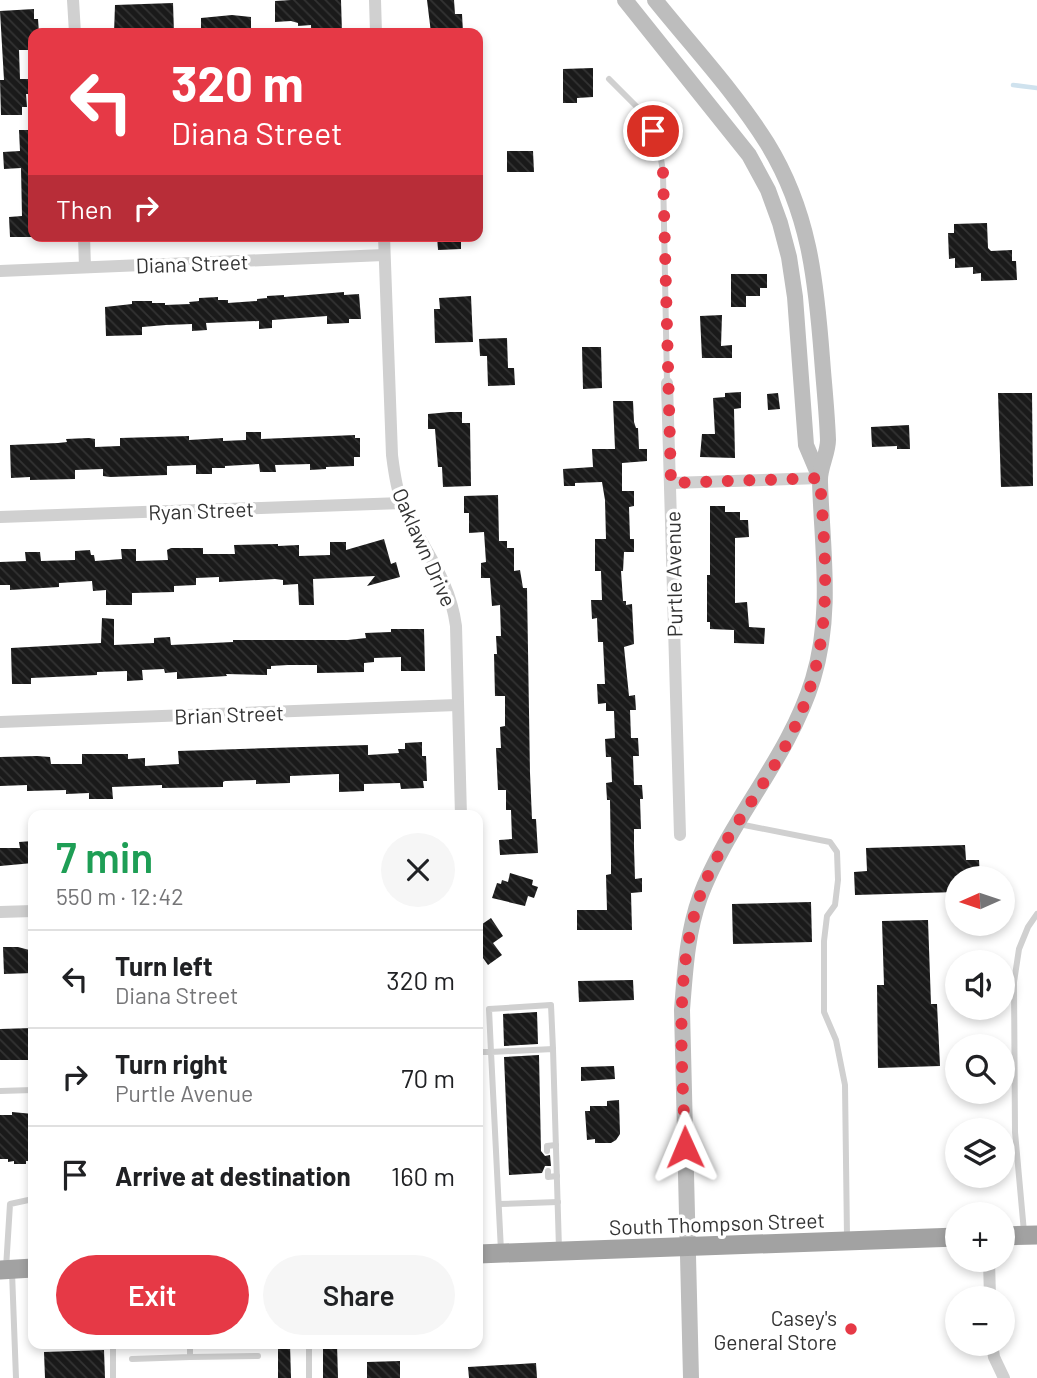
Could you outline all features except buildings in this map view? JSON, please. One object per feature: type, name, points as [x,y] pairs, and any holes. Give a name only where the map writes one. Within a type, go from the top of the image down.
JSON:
[{"type":"highway","name":"South Thompson Street","points":[[483,1254],[945,1237]]},
{"type":"highway","points":[[6,1269],[28,1268]]},
{"type":"main road","points":[[625,0],[727,125],[749,155],[768,190],[789,257],[795,297],[806,445],[820,478]]},
{"type":"main road","points":[[655,0],[766,142],[802,217],[817,295],[828,444],[820,478],[826,579],[825,623],[814,678],[792,734],[722,849],[699,899],[686,956],[682,1010],[691,1378]]},
{"type":"street","points":[[73,0],[75,28]]},
{"type":"street","points":[[374,0],[376,28]]},
{"type":"street","points":[[84,242],[85,267]]},
{"type":"street","name":"Oaklawn Drive","points":[[384,242],[395,479],[402,503],[446,584],[453,604],[456,626],[461,810]]},
{"type":"street","name":"Diana Street","points":[[0,271],[384,255]]},
{"type":"street","name":"Purtle Avenue","points":[[667,383],[680,835]]},
{"type":"street","points":[[671,483],[820,478]]},
{"type":"street","name":"Ryan Street","points":[[0,517],[402,503]]},
{"type":"street","name":"Brian Street","points":[[0,722],[457,705]]},
{"type":"street","points":[[0,912],[28,911]]},
{"type":"street","points":[[994,1356],[1004,1378]]},
{"type":"lane","name":"Purtle Avenue","points":[[609,79],[646,116],[659,146],[663,172],[667,383]]},
{"type":"lane","points":[[737,824],[830,842],[838,852],[835,905],[827,916],[824,941],[824,1012],[836,1040],[845,1084],[847,1241]]},
{"type":"lane","points":[[1030,1235],[1015,1132],[1014,982],[1019,950],[1028,927],[1037,914]]},
{"type":"lane","points":[[501,1253],[489,1009],[551,1005],[559,1252]]},
{"type":"lane","points":[[483,1052],[553,1049]]},
{"type":"lane","points":[[0,1091],[28,1090]]},
{"type":"lane","points":[[547,1151],[547,1146],[556,1145]]},
{"type":"lane","points":[[548,1171],[548,1177],[557,1176]]},
{"type":"lane","points":[[0,1203],[28,1200]]},
{"type":"lane","points":[[499,1204],[558,1202]]},
{"type":"lane","points":[[10,1204],[6,1269],[16,1378]]},
{"type":"lane","points":[[113,1349],[113,1378]]},
{"type":"lane","points":[[190,1349],[190,1357]]},
{"type":"lane","points":[[309,1349],[309,1378]]},
{"type":"lane","points":[[132,1359],[258,1356]]},
{"type":"waterway","points":[[1013,85],[1037,88]]},
{"type":"place","name":"Casey's General Store","points":[[851,1329]]},
{"type":"route","points":[[653,131],[659,146],[663,172],[671,483],[820,478],[826,579],[825,623],[814,678],[792,734],[722,849],[699,899],[686,956],[682,1010],[685,1147]]}]
